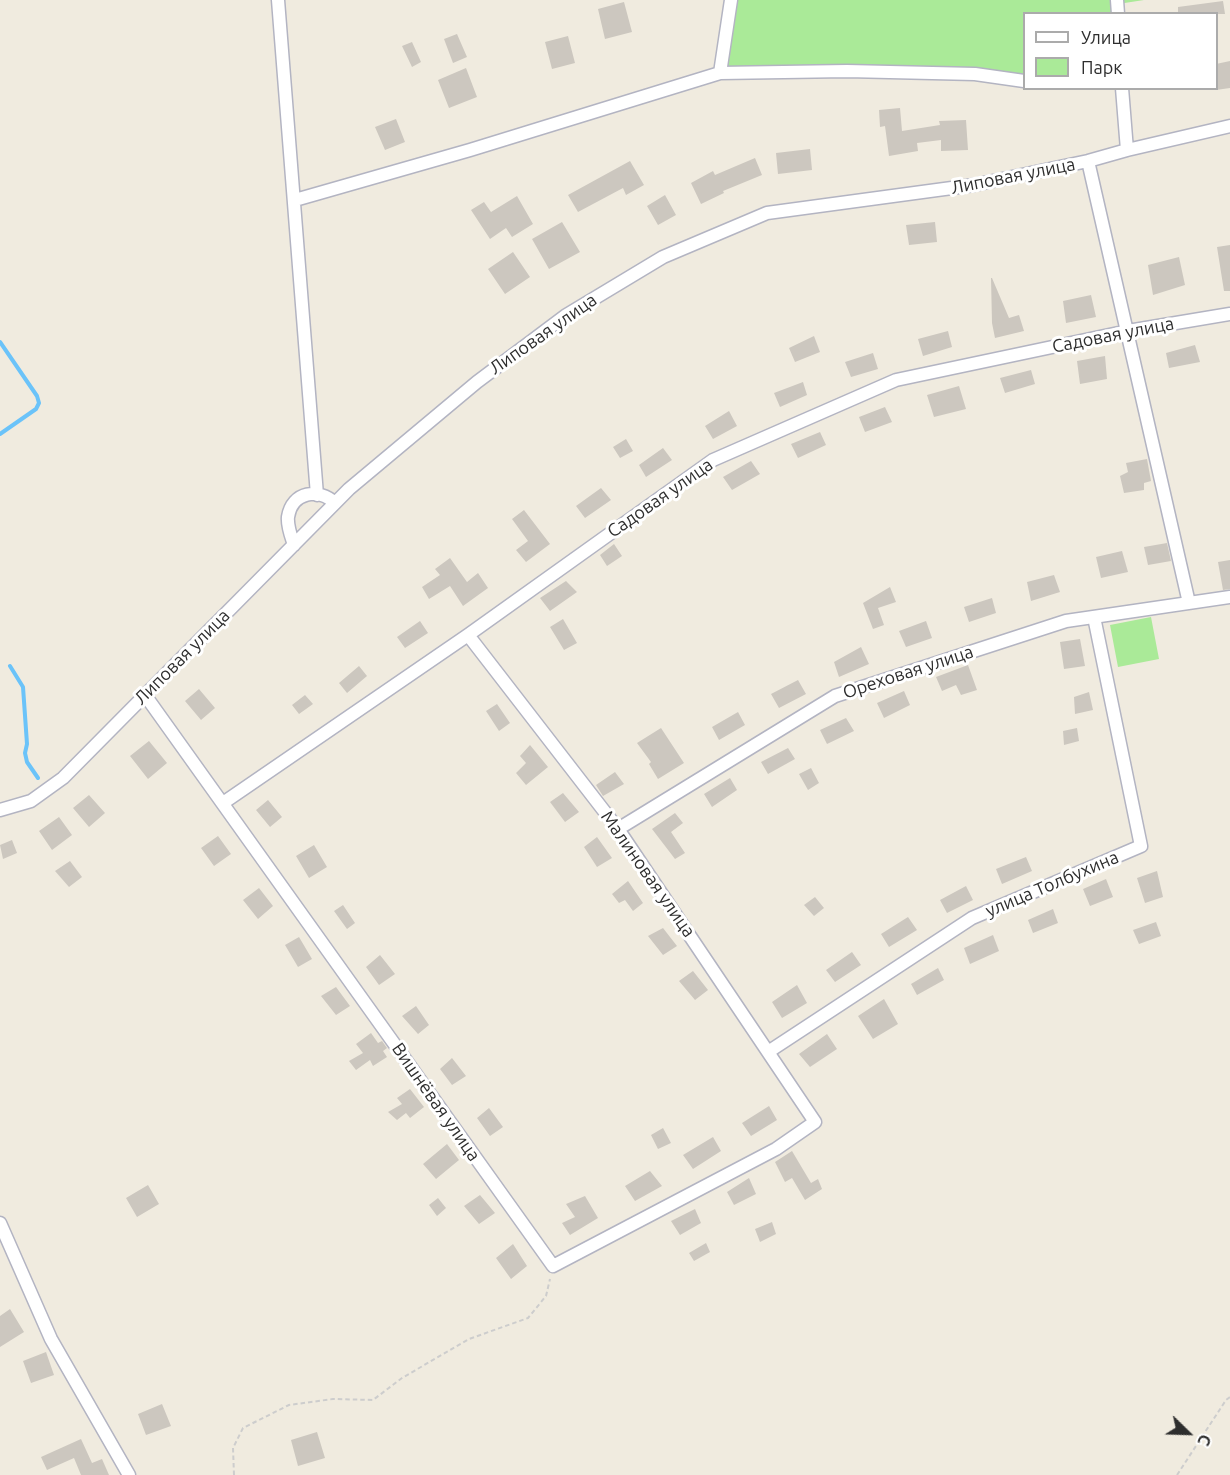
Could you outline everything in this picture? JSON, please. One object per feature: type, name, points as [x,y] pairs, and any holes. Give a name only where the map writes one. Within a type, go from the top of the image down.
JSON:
[{"type":"street","points":[[278,0],[317,495]]},
{"type":"street","points":[[720,73],[731,0]]},
{"type":"street","points":[[295,200],[481,147],[720,73],[847,71],[975,74],[1023,81]]},
{"type":"street","points":[[1122,90],[1127,150]]},
{"type":"street","name":"Липовая улица","points":[[0,810],[31,801],[63,778],[335,503],[409,438],[477,382],[565,316],[663,257],[767,213],[974,186],[1230,126]]},
{"type":"street","points":[[1088,161],[1189,603]]},
{"type":"street","name":"Садовая улица","points":[[223,803],[468,635],[713,460],[896,380],[1128,331],[1230,314]]},
{"type":"street","points":[[294,545],[288,518],[293,503],[308,493],[330,498],[335,503]]},
{"type":"street","name":"Ореховая улица","points":[[618,829],[835,696],[1066,621],[1230,597]]},
{"type":"street","name":"улица Толбухина","points":[[768,1052],[972,918],[1141,846],[1094,617]]},
{"type":"street","name":"Малиновая улица","points":[[468,635],[618,829],[815,1122],[776,1149],[553,1266]]},
{"type":"street","name":"Вишнёвая улица","points":[[145,695],[553,1266]]},
{"type":"street","points":[[0,1223],[51,1339],[129,1475]]},
{"type":"path","points":[[234,1475],[233,1448],[243,1428],[289,1405],[333,1399],[373,1400],[402,1378],[468,1339],[528,1318],[546,1296],[553,1266]]},
{"type":"path","points":[[1177,1475],[1208,1425],[1230,1397]]},
{"type":"green space","points":[[731,0],[1144,0],[1118,4],[1118,12],[1023,12],[1023,81],[720,73]]},
{"type":"green space","points":[[1151,617],[1159,659],[1118,667],[1110,625]]},
{"type":"building","points":[[1223,1],[1225,14],[1178,12],[1178,7]]},
{"type":"building","points":[[624,2],[632,32],[605,39],[598,9]]},
{"type":"building","points":[[457,34],[467,57],[453,63],[444,39]]},
{"type":"building","points":[[568,36],[575,63],[552,69],[545,42]]},
{"type":"building","points":[[412,42],[421,62],[412,67],[402,46]]},
{"type":"building","points":[[1230,61],[1230,88],[1218,90],[1218,64]]},
{"type":"building","points":[[466,68],[477,97],[449,108],[438,80]]},
{"type":"building","points":[[900,108],[902,131],[940,125],[939,121],[966,120],[968,150],[941,151],[941,140],[917,143],[918,151],[889,156],[885,126],[880,127],[879,110]]},
{"type":"building","points":[[396,119],[405,142],[385,150],[375,127]]},
{"type":"building","points":[[810,149],[812,170],[778,174],[776,153]]},
{"type":"building","points":[[755,158],[762,175],[723,191],[724,193],[701,204],[691,183],[713,171],[715,175]]},
{"type":"building","points":[[630,161],[644,185],[626,195],[623,188],[578,212],[568,195]]},
{"type":"building","points":[[665,195],[676,215],[658,225],[647,206]]},
{"type":"building","points":[[517,196],[533,224],[512,237],[506,228],[490,239],[471,210],[484,202],[491,212]]},
{"type":"building","points":[[562,222],[580,252],[549,269],[532,239]]},
{"type":"building","points":[[935,222],[937,242],[909,245],[906,225]]},
{"type":"building","points":[[1230,245],[1230,291],[1224,291],[1217,247]]},
{"type":"building","points":[[513,252],[530,277],[505,294],[488,269]]},
{"type":"building","points":[[1179,257],[1185,285],[1153,295],[1148,265]]},
{"type":"building","points":[[991,278],[1009,318],[1019,315],[1024,331],[995,338],[992,323]]},
{"type":"building","points":[[1091,295],[1096,317],[1066,323],[1063,301]]},
{"type":"building","points":[[948,331],[952,347],[923,356],[918,339]]},
{"type":"building","points":[[814,336],[820,352],[795,362],[789,348]]},
{"type":"building","points":[[1195,345],[1200,362],[1169,368],[1166,353]]},
{"type":"building","points":[[873,353],[878,369],[851,377],[845,362]]},
{"type":"building","points":[[1105,356],[1107,379],[1080,384],[1077,361]]},
{"type":"building","points":[[1031,370],[1035,384],[1005,393],[1000,378]]},
{"type":"building","points":[[803,382],[807,395],[780,407],[774,393]]},
{"type":"building","points":[[959,386],[966,409],[934,417],[927,395]]},
{"type":"building","points":[[885,407],[892,422],[865,432],[859,417]]},
{"type":"building","points":[[729,411],[737,426],[713,439],[705,426]]},
{"type":"building","points":[[820,432],[826,445],[798,458],[791,444]]},
{"type":"building","points":[[626,439],[633,451],[620,458],[613,447]]},
{"type":"building","points":[[663,448],[672,460],[646,477],[639,465]]},
{"type":"building","points":[[1147,459],[1151,481],[1144,483],[1144,490],[1124,493],[1120,476],[1128,472],[1126,463]]},
{"type":"building","points":[[751,461],[760,474],[732,490],[723,477]]},
{"type":"building","points":[[601,488],[611,500],[585,518],[576,506]]},
{"type":"building","points":[[524,510],[550,544],[526,562],[516,550],[528,541],[512,519]]},
{"type":"building","points":[[1167,543],[1171,561],[1148,565],[1144,547]]},
{"type":"building","points":[[614,544],[622,556],[607,566],[600,555]]},
{"type":"building","points":[[1122,551],[1128,572],[1101,578],[1096,557]]},
{"type":"building","points":[[450,558],[467,582],[478,573],[488,588],[463,606],[450,586],[429,599],[422,587],[440,575],[435,569]]},
{"type":"building","points":[[1230,560],[1230,589],[1223,590],[1218,562]]},
{"type":"building","points":[[1054,575],[1060,592],[1031,601],[1027,582]]},
{"type":"building","points":[[566,581],[577,592],[550,611],[540,598]]},
{"type":"building","points":[[890,587],[896,602],[878,608],[884,625],[873,629],[863,603]]},
{"type":"building","points":[[992,598],[996,613],[969,622],[964,607]]},
{"type":"building","points":[[563,619],[577,643],[564,650],[550,627]]},
{"type":"building","points":[[420,621],[428,633],[405,648],[397,637]]},
{"type":"building","points":[[926,621],[932,638],[906,647],[899,631]]},
{"type":"building","points":[[1080,639],[1085,666],[1064,669],[1060,642]]},
{"type":"building","points":[[861,647],[869,664],[839,677],[834,662]]},
{"type":"building","points":[[968,665],[977,690],[961,695],[956,685],[942,691],[936,677]]},
{"type":"building","points":[[359,666],[367,676],[347,693],[339,683]]},
{"type":"building","points":[[798,680],[806,694],[779,708],[771,694]]},
{"type":"building","points":[[199,689],[215,708],[201,720],[185,701]]},
{"type":"building","points":[[904,691],[910,705],[884,718],[877,703]]},
{"type":"building","points":[[1089,692],[1093,710],[1075,714],[1074,697]]},
{"type":"building","points":[[305,695],[313,704],[299,714],[292,705]]},
{"type":"building","points":[[497,704],[510,723],[499,731],[486,711]]},
{"type":"building","points":[[738,712],[745,725],[719,740],[712,727]]},
{"type":"building","points":[[846,718],[854,731],[827,744],[820,730]]},
{"type":"building","points":[[661,728],[684,763],[658,779],[649,764],[651,762],[637,743]]},
{"type":"building","points":[[1077,728],[1079,741],[1064,745],[1063,731]]},
{"type":"building","points":[[149,741],[167,763],[148,779],[130,756]]},
{"type":"building","points":[[530,745],[548,767],[526,785],[516,773],[526,763],[520,756]]},
{"type":"building","points":[[788,748],[795,759],[768,774],[761,762]]},
{"type":"building","points":[[811,768],[819,783],[808,790],[799,774]]},
{"type":"building","points":[[615,772],[624,784],[603,796],[596,785]]},
{"type":"building","points":[[730,778],[737,790],[712,807],[704,794]]},
{"type":"building","points":[[563,793],[579,812],[565,822],[550,802]]},
{"type":"building","points":[[89,795],[105,813],[89,827],[73,808]]},
{"type":"building","points":[[268,800],[282,817],[270,827],[256,810]]},
{"type":"building","points":[[675,813],[683,823],[671,832],[685,853],[675,859],[652,829]]},
{"type":"building","points":[[59,817],[72,835],[52,850],[39,831]]},
{"type":"building","points":[[218,836],[231,854],[214,866],[201,848]]},
{"type":"building","points":[[597,837],[612,858],[597,867],[584,847]]},
{"type":"building","points":[[12,840],[17,853],[3,859],[0,845]]},
{"type":"building","points":[[314,845],[327,867],[309,878],[296,856]]},
{"type":"building","points":[[1026,857],[1032,871],[1002,884],[996,869]]},
{"type":"building","points":[[70,861],[82,877],[69,887],[55,871]]},
{"type":"building","points":[[1157,871],[1163,897],[1145,903],[1137,878]]},
{"type":"building","points":[[1106,879],[1113,897],[1090,906],[1083,889]]},
{"type":"building","points":[[628,881],[643,903],[633,911],[625,900],[619,903],[612,894]]},
{"type":"building","points":[[966,886],[973,900],[947,913],[940,900]]},
{"type":"building","points":[[259,888],[273,906],[258,919],[243,900]]},
{"type":"building","points":[[815,897],[824,908],[814,916],[804,905]]},
{"type":"building","points":[[343,905],[355,923],[347,929],[334,911]]},
{"type":"building","points":[[1053,909],[1058,923],[1033,933],[1028,920]]},
{"type":"building","points":[[908,917],[917,930],[889,947],[881,934]]},
{"type":"building","points":[[1156,922],[1161,936],[1139,944],[1133,930]]},
{"type":"building","points":[[663,928],[677,946],[663,955],[648,936]]},
{"type":"building","points":[[993,935],[999,951],[970,964],[964,948]]},
{"type":"building","points":[[299,937],[312,959],[298,967],[285,945]]},
{"type":"building","points":[[852,952],[861,965],[835,982],[826,970]]},
{"type":"building","points":[[380,955],[395,974],[379,985],[366,967]]},
{"type":"building","points":[[938,968],[944,980],[917,995],[911,984]]},
{"type":"building","points":[[693,971],[708,990],[695,1000],[679,981]]},
{"type":"building","points":[[797,985],[807,1003],[782,1018],[772,1002]]},
{"type":"building","points":[[336,987],[350,1006],[336,1015],[321,996]]},
{"type":"building","points":[[884,999],[898,1024],[873,1039],[858,1016]]},
{"type":"building","points":[[416,1006],[429,1025],[418,1034],[402,1016]]},
{"type":"building","points":[[371,1033],[378,1043],[382,1041],[387,1048],[383,1051],[387,1057],[373,1066],[370,1060],[356,1070],[349,1061],[363,1053],[356,1044]]},
{"type":"building","points":[[827,1034],[837,1049],[810,1067],[799,1054]]},
{"type":"building","points":[[452,1058],[466,1076],[452,1085],[440,1069]]},
{"type":"building","points":[[410,1089],[424,1107],[410,1118],[406,1113],[397,1120],[388,1112],[402,1104],[397,1098]]},
{"type":"building","points":[[769,1106],[777,1120],[751,1136],[742,1123]]},
{"type":"building","points":[[489,1108],[503,1127],[490,1136],[477,1118]]},
{"type":"building","points":[[663,1128],[671,1143],[658,1149],[651,1135]]},
{"type":"building","points":[[713,1137],[721,1151],[693,1169],[683,1155]]},
{"type":"building","points":[[447,1144],[459,1160],[436,1179],[423,1164]]},
{"type":"building","points":[[792,1151],[811,1183],[818,1179],[822,1189],[805,1200],[792,1178],[785,1182],[775,1162]]},
{"type":"building","points":[[650,1171],[662,1186],[635,1201],[625,1186]]},
{"type":"building","points":[[749,1178],[756,1194],[734,1205],[727,1192]]},
{"type":"building","points":[[148,1185],[159,1204],[137,1217],[126,1198]]},
{"type":"building","points":[[480,1195],[495,1213],[479,1224],[464,1206]]},
{"type":"building","points":[[585,1196],[598,1218],[570,1235],[562,1223],[575,1217],[566,1204]]},
{"type":"building","points":[[438,1198],[446,1208],[437,1216],[429,1205]]},
{"type":"building","points":[[695,1209],[701,1223],[680,1235],[671,1221]]},
{"type":"building","points":[[772,1222],[776,1234],[760,1242],[755,1229]]},
{"type":"building","points":[[706,1243],[710,1252],[694,1261],[689,1253]]},
{"type":"building","points":[[513,1244],[527,1266],[511,1279],[496,1258]]},
{"type":"building","points":[[10,1309],[24,1332],[0,1347],[0,1316]]},
{"type":"building","points":[[46,1352],[54,1375],[31,1383],[23,1361]]},
{"type":"building","points":[[162,1404],[171,1426],[146,1435],[138,1414]]},
{"type":"building","points":[[317,1432],[325,1458],[298,1466],[291,1440]]},
{"type":"building","points":[[81,1439],[92,1463],[102,1459],[109,1475],[81,1475],[74,1458],[47,1470],[41,1457]]},
{"type":"waterway","points":[[0,342],[37,396],[39,403],[36,409],[0,434]]},
{"type":"waterway","points":[[10,666],[23,687],[27,744],[25,753],[27,762],[38,778]]}]
